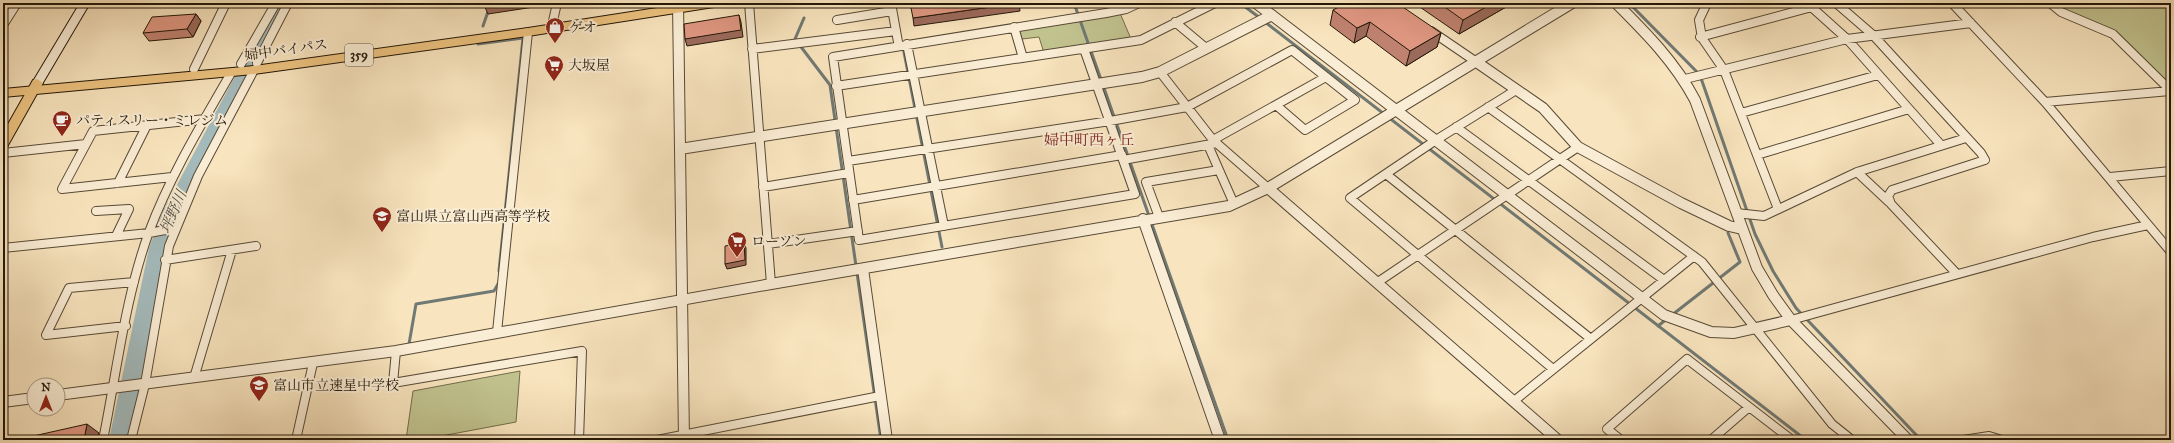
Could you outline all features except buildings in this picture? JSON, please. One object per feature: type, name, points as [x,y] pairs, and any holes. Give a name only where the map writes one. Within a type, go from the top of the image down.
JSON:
[{"type":"highway","name":"婦中バイパス","points":[[3,86],[35,87],[232,73],[256,66],[553,21],[678,5],[714,3]]},
{"type":"highway","name":"婦中バイパス","points":[[3,93],[35,87],[194,69],[241,64],[256,66],[528,32],[678,5]]},
{"type":"main road","points":[[3,144],[85,3]]},
{"type":"street","points":[[3,25],[17,3]]},
{"type":"street","points":[[194,69],[226,3]]},
{"type":"street","points":[[241,64],[276,3]]},
{"type":"street","points":[[132,440],[145,384],[165,260],[176,228],[198,176],[288,3]]},
{"type":"street","points":[[553,21],[557,3]]},
{"type":"street","points":[[749,3],[771,284]]},
{"type":"street","points":[[891,3],[898,42]]},
{"type":"street","points":[[1084,49],[1135,194],[859,240],[833,57],[1126,9],[1138,3]]},
{"type":"street","points":[[836,86],[1141,40],[1214,3]]},
{"type":"street","points":[[1256,3],[1664,315],[1711,332],[1734,333],[1756,329],[2093,237],[2148,225]]},
{"type":"street","points":[[66,394],[396,351],[497,332],[1234,204],[1268,188],[1572,3]]},
{"type":"street","points":[[1616,3],[1668,57],[1685,79],[1695,100],[1757,268],[1773,296],[1791,320],[1908,440]]},
{"type":"street","points":[[1707,3],[1698,18],[1700,37],[1710,54],[1724,70],[1778,209]]},
{"type":"street","points":[[1836,3],[1873,35],[1981,153],[1985,160],[1892,190],[1888,196],[1891,204]]},
{"type":"street","points":[[1952,3],[2045,102],[2171,252]]},
{"type":"street","points":[[2050,3],[2061,12],[2113,34],[2171,91]]},
{"type":"street","points":[[678,5],[684,437]]},
{"type":"street","points":[[1700,37],[1809,5],[1847,39],[1941,145]]},
{"type":"street","points":[[836,20],[892,11]]},
{"type":"street","points":[[680,149],[1097,85],[1160,72],[1272,15]]},
{"type":"street","points":[[1176,22],[1206,48]]},
{"type":"street","points":[[1685,79],[1847,39],[1971,23]]},
{"type":"street","points":[[1423,25],[1543,108],[1578,147],[1681,203],[1728,226],[1742,228]]},
{"type":"street","points":[[1014,27],[1023,58]]},
{"type":"street","points":[[752,49],[896,31]]},
{"type":"street","points":[[497,332],[528,32]]},
{"type":"street","points":[[907,44],[944,226]]},
{"type":"street","points":[[848,161],[1110,121],[1187,107],[1292,50],[1354,100],[1305,130],[1276,105]]},
{"type":"street","points":[[1160,72],[1213,142],[1378,282],[1558,440]]},
{"type":"street","points":[[103,440],[134,282],[149,233],[172,177],[204,119],[232,73]]},
{"type":"street","points":[[1741,113],[1878,74]]},
{"type":"street","points":[[853,200],[1122,158],[1213,142],[1326,77]]},
{"type":"street","points":[[1516,90],[1436,140],[1350,198],[1553,369]]},
{"type":"street","points":[[2045,102],[2171,91]]},
{"type":"street","points":[[1488,107],[1702,262],[1832,424],[1852,440]]},
{"type":"street","points":[[1757,155],[1909,109]]},
{"type":"street","points":[[172,177],[62,189],[93,131],[204,119]]},
{"type":"street","points":[[118,183],[147,125]]},
{"type":"street","points":[[1456,127],[1664,280]]},
{"type":"street","points":[[1736,213],[1764,216],[1857,172],[1966,138]]},
{"type":"street","points":[[1213,142],[1219,170],[1234,204]]},
{"type":"street","points":[[3,153],[86,144]]},
{"type":"street","points":[[1378,282],[1578,147]]},
{"type":"street","points":[[1158,217],[1146,182],[1219,170]]},
{"type":"street","points":[[2110,178],[2171,171]]},
{"type":"street","points":[[1857,172],[1891,204],[1957,274]]},
{"type":"street","points":[[763,187],[849,173]]},
{"type":"street","points":[[1386,174],[1591,339]]},
{"type":"street","points":[[96,211],[129,209],[116,236]]},
{"type":"street","points":[[1143,220],[1220,440]]},
{"type":"street","points":[[3,248],[149,233],[176,228]]},
{"type":"street","points":[[768,244],[858,231]]},
{"type":"street","points":[[165,260],[256,246]]},
{"type":"street","points":[[194,378],[232,250]]},
{"type":"street","points":[[1514,401],[1694,256]]},
{"type":"street","points":[[863,269],[887,440]]},
{"type":"street","points":[[126,326],[46,335],[69,288],[134,282]]},
{"type":"street","points":[[396,351],[393,383],[582,351],[579,440]]},
{"type":"street","points":[[1621,440],[1607,428],[1687,359],[1792,440]]},
{"type":"street","points":[[296,440],[313,363]]},
{"type":"street","points":[[657,440],[684,437],[880,396]]},
{"type":"street","points":[[3,402],[26,399]]},
{"type":"street","points":[[1711,440],[1749,407]]},
{"type":"street","points":[[1963,440],[1989,436],[2002,440]]},
{"type":"green space","points":[[2055,3],[2171,3],[2171,85],[2120,35],[2077,16]]},
{"type":"green space","points":[[1120,13],[1131,39],[1044,53],[1039,37],[1022,39],[1019,33],[1023,28]]},
{"type":"green space","points":[[520,371],[516,422],[420,440],[406,440],[413,391]]},
{"type":"waterway","name":"坪野川","points":[[119,440],[158,248],[171,211],[281,3]]},
{"type":"waterway","points":[[483,26],[491,3]]},
{"type":"waterway","points":[[1074,3],[1228,440]]},
{"type":"waterway","points":[[1240,3],[1260,18]]},
{"type":"waterway","points":[[1629,3],[1697,72],[1702,81],[1755,234],[1773,271],[1796,308],[1921,440]]},
{"type":"waterway","points":[[804,18],[795,39],[830,85],[881,440]]},
{"type":"waterway","points":[[1265,22],[1658,326]]},
{"type":"waterway","points":[[478,44],[523,38],[499,271]]},
{"type":"waterway","points":[[903,47],[942,247]]},
{"type":"waterway","points":[[1672,315],[1740,262],[1728,233]]},
{"type":"waterway","points":[[409,344],[416,304],[494,291],[498,284]]},
{"type":"waterway","points":[[1658,326],[1668,318]]},
{"type":"waterway","points":[[1658,326],[1806,440]]},
{"type":"place","name":"ゲオ","points":[[555,44]]},
{"type":"place","name":"大坂屋","points":[[554,82]]},
{"type":"place","name":"パティスリー・ミレジム","points":[[62,137]]},
{"type":"place","name":"富山県立富山西高等学校","points":[[382,233]]},
{"type":"place","name":"ローソン","points":[[737,258]]},
{"type":"place","name":"富山市立速星中学校","points":[[259,402]]},
{"type":"district","name":"婦中町西ヶ丘","points":[[1089,140]]}]
